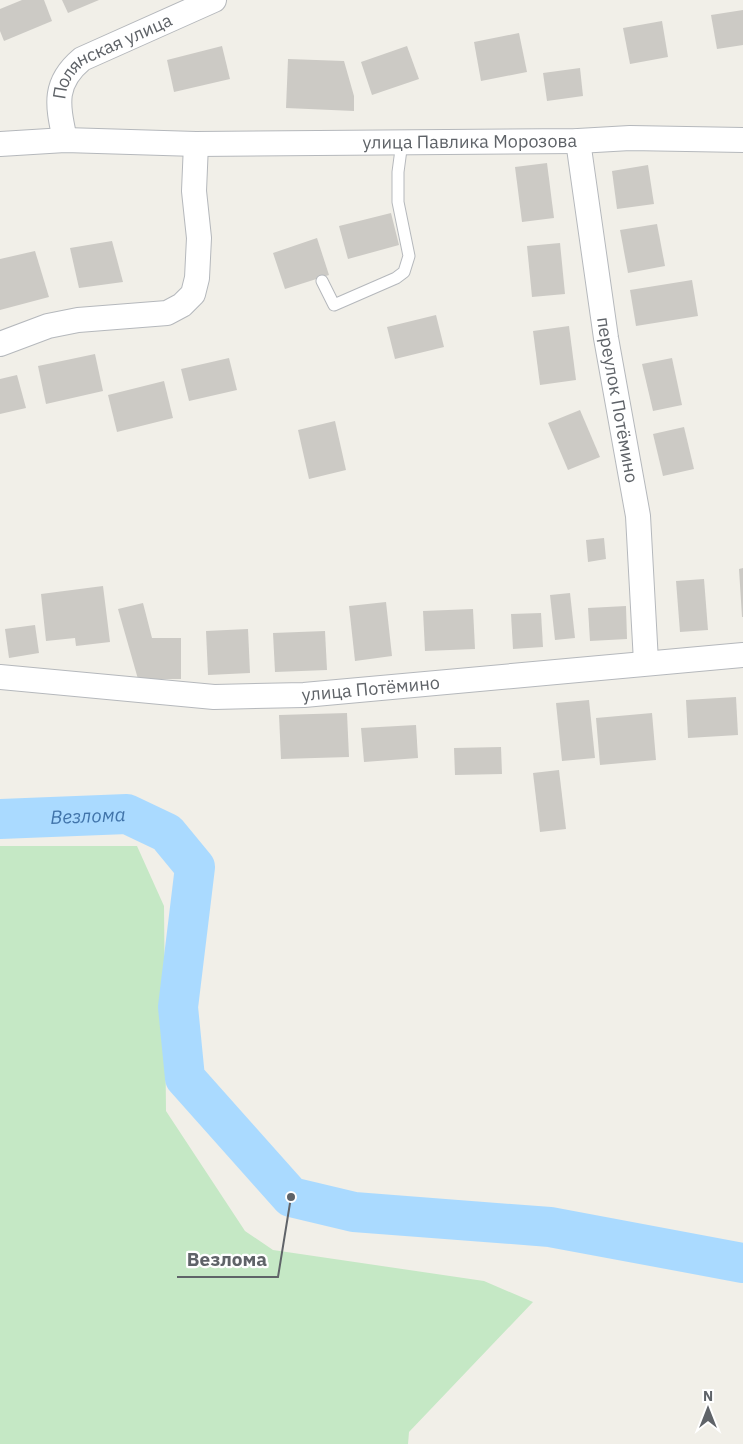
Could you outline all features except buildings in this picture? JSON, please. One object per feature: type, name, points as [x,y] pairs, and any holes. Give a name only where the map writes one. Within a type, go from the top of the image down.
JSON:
[{"type":"street","name":"Полянская улица","points":[[0,144],[65,140],[59,113],[59,96],[63,82],[70,69],[82,59],[214,0]]},
{"type":"street","name":"улица Павлика Морозова","points":[[65,140],[196,144],[578,141],[630,138],[743,140]]},
{"type":"street","name":"переулок Потёмино","points":[[578,141],[606,338],[638,516],[646,662]]},
{"type":"street","points":[[0,344],[48,326],[63,323],[167,313],[182,305],[193,294],[197,278],[199,238],[194,191],[196,144]]},
{"type":"street","name":"улица Потёмино","points":[[0,677],[214,697],[294,695],[646,662],[743,655]]},
{"type":"lane","points":[[322,281],[334,305],[396,278],[404,272],[409,256],[398,202],[398,172],[402,142]]},
{"type":"green space","points":[[0,846],[137,846],[164,906],[166,1111],[245,1231],[273,1250],[484,1281],[533,1302],[409,1432],[408,1444],[0,1444]]},
{"type":"waterway","name":"Везлома","points":[[0,819],[127,814],[167,833],[195,867],[178,1007],[185,1078],[291,1197],[354,1212],[550,1227],[743,1263]]},
{"type":"place","name":"Везлома","points":[[291,1197]]}]
